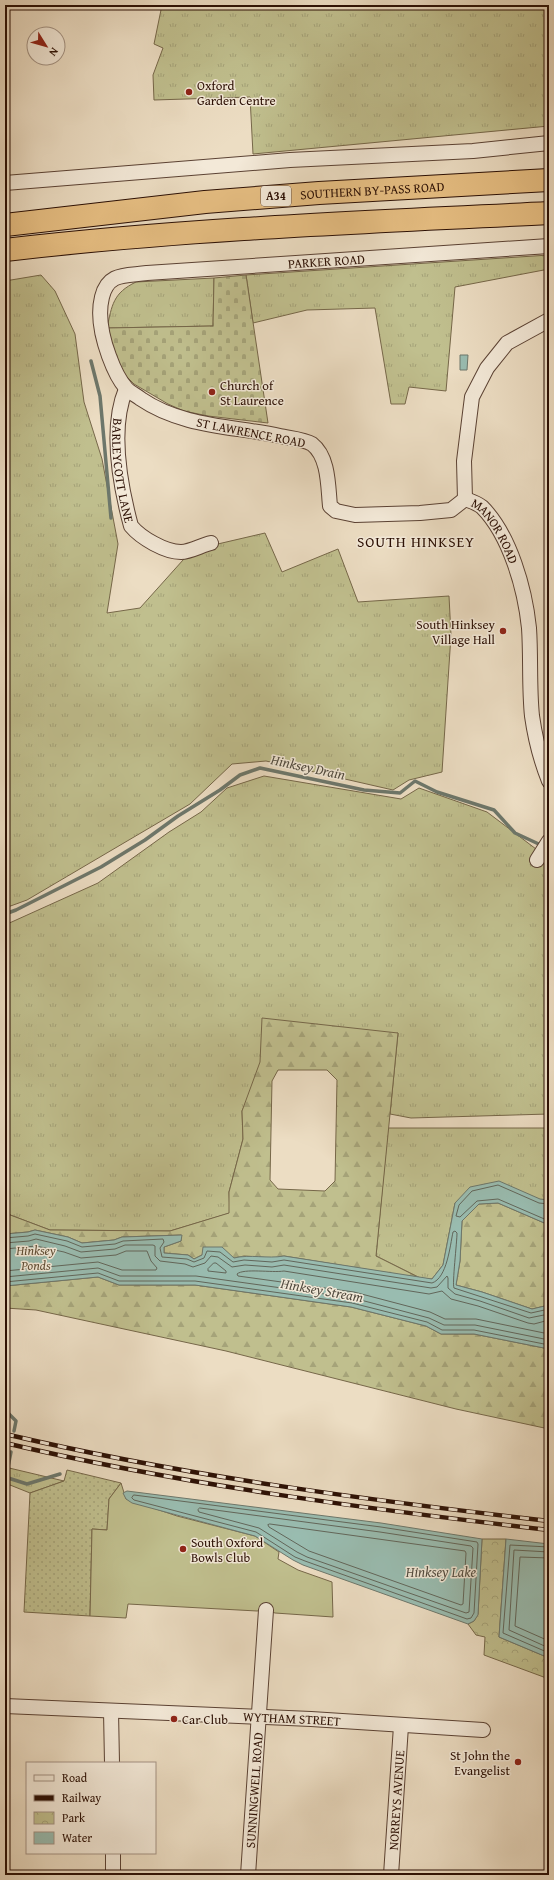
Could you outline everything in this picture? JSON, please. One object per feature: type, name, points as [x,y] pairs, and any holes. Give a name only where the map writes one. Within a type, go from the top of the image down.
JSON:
[{"type":"highway","name":"SOUTHERN BY-PASS ROAD","points":[[5,225],[205,202],[319,193],[549,180]]},
{"type":"highway","points":[[5,250],[98,239],[213,230],[549,213]]},
{"type":"street","points":[[5,183],[290,160],[473,151],[549,144]]},
{"type":"street","name":"PARKER ROAD","points":[[106,284],[117,277],[148,273],[549,246]]},
{"type":"street","name":"ST LAWRENCE ROAD","points":[[106,284],[99,310],[102,334],[113,367],[126,389],[151,406],[181,417],[221,428],[270,434],[310,443],[319,450],[326,471],[330,506],[336,511],[355,515],[451,510],[465,499]]},
{"type":"street","name":"MANOR ROAD","points":[[549,320],[507,343],[487,368],[472,397],[464,461],[465,499],[481,506],[496,524],[503,537],[518,578],[529,627],[532,718],[544,770],[549,781]]},
{"type":"street","name":"BARLEYCOTT LANE","points":[[126,389],[120,403],[117,427],[121,478],[131,526],[158,546],[181,552],[211,543]]},
{"type":"street","name":"SUNNINGWELL ROAD","points":[[248,1875],[266,1610]]},
{"type":"street","name":"WYTHAM STREET","points":[[5,1706],[259,1717],[483,1730]]},
{"type":"street","points":[[112,1711],[112,1762]]},
{"type":"street","name":"NORREYS AVENUE","points":[[391,1875],[401,1726]]},
{"type":"street","points":[[113,1854],[113,1875]]},
{"type":"green space","points":[[162,5],[545,5],[549,23],[549,126],[253,154],[250,97],[154,100],[153,75],[163,48],[154,44]]},
{"type":"green space","points":[[549,255],[549,269],[455,287],[446,391],[409,387],[405,404],[391,404],[375,308],[307,310],[253,323],[246,275]]},
{"type":"green space","points":[[41,275],[55,291],[75,334],[84,402],[102,459],[118,544],[107,613],[140,608],[192,550],[265,533],[282,572],[338,549],[358,602],[449,596],[451,635],[442,772],[409,780],[393,790],[266,761],[232,764],[190,804],[27,900],[5,908],[5,281]]},
{"type":"green space","points":[[246,275],[268,423],[208,416],[184,411],[168,404],[134,384],[117,367],[107,328],[213,326],[214,278]]},
{"type":"green space","points":[[214,278],[213,326],[107,328],[112,306],[118,295],[128,286],[136,282]]},
{"type":"green space","points":[[264,776],[401,799],[419,788],[487,812],[536,849],[549,867],[549,1114],[411,1118],[390,1114],[398,1033],[264,1064],[242,1111],[243,1139],[229,1192],[230,1213],[170,1231],[50,1230],[5,1213],[5,925],[98,883],[169,832],[201,812],[227,788]]},
{"type":"green space","points":[[262,1018],[398,1033],[376,1256],[420,1278],[284,1256],[273,1258],[244,1256],[234,1258],[202,1255],[194,1259],[188,1255],[164,1253],[164,1247],[181,1241],[181,1235],[122,1237],[114,1240],[82,1243],[68,1237],[35,1230],[5,1234],[5,1213],[50,1230],[170,1231],[229,1213],[229,1192],[243,1139],[242,1111],[260,1062]],"holes":[[[278,1070],[327,1070],[337,1080],[335,1181],[325,1191],[278,1189],[270,1180],[272,1081]]]},
{"type":"green space","points":[[388,1128],[549,1128],[549,1200],[455,1203],[443,1265],[432,1279],[420,1278],[376,1256]]},
{"type":"green space","points":[[498,1203],[549,1225],[549,1305],[532,1309],[456,1285],[460,1261],[462,1221],[479,1204]]},
{"type":"green space","points":[[98,1277],[119,1285],[195,1285],[351,1307],[426,1326],[441,1334],[474,1334],[549,1349],[549,1429],[456,1409],[226,1351],[36,1310],[5,1308],[5,1286]]},
{"type":"green space","points":[[5,1467],[64,1481],[30,1493],[5,1483]]},
{"type":"green space","points":[[67,1470],[121,1483],[109,1499],[107,1530],[92,1529],[90,1616],[24,1612],[30,1493],[64,1481]]},
{"type":"green space","name":"South Oxford Bowls Club","points":[[121,1483],[126,1499],[177,1516],[255,1536],[279,1552],[278,1559],[298,1570],[332,1582],[333,1617],[275,1613],[266,1610],[257,1611],[128,1604],[126,1618],[90,1616],[92,1529],[107,1530],[109,1499]]},
{"type":"green space","points":[[482,1539],[506,1539],[499,1637],[549,1658],[549,1679],[484,1655],[485,1637],[476,1635],[468,1624],[474,1621],[478,1614]]},
{"type":"water","points":[[460,355],[468,355],[467,370],[460,370]]},
{"type":"water","name":"Hinksey Ponds","points":[[499,1181],[540,1199],[549,1200],[549,1225],[498,1203],[479,1204],[462,1221],[460,1261],[456,1285],[532,1309],[549,1305],[549,1349],[474,1334],[441,1334],[426,1326],[351,1307],[195,1285],[119,1285],[98,1277],[5,1286],[5,1234],[35,1230],[68,1237],[82,1243],[114,1240],[122,1237],[182,1235],[181,1241],[164,1247],[164,1253],[188,1255],[194,1259],[202,1255],[203,1247],[222,1247],[234,1258],[246,1256],[284,1256],[432,1279],[443,1265],[455,1203],[470,1187]]},
{"type":"water","name":"Hinksey Lake","points":[[127,1491],[381,1523],[482,1539],[478,1615],[474,1621],[468,1624],[303,1565],[255,1536],[132,1503],[126,1499],[123,1493]]},
{"type":"water","name":"Hinksey Lake","points":[[506,1539],[549,1544],[549,1658],[499,1637]]},
{"type":"waterway","points":[[91,361],[100,396],[111,518]]},
{"type":"waterway","name":"Hinksey Drain","points":[[5,914],[16,910],[101,867],[145,840],[240,775],[260,768],[364,790],[400,793],[415,781],[437,792],[494,810],[515,833],[543,846]]},
{"type":"waterway","points":[[5,1410],[16,1421],[14,1431]]},
{"type":"waterway","points":[[6,1477],[11,1452]]},
{"type":"waterway","points":[[5,1477],[27,1484],[60,1474]]},
{"type":"railway","points":[[5,1434],[140,1462],[276,1485],[549,1521]]},
{"type":"railway","points":[[5,1443],[140,1471],[276,1494],[549,1530]]},
{"type":"place","name":"Oxford Garden Centre","points":[[189,92]]},
{"type":"place","name":"Church of St Laurence","points":[[212,392]]},
{"type":"place","name":"South Hinksey Village Hall","points":[[503,631]]},
{"type":"place","name":"South Oxford Bowls Club","points":[[183,1549]]},
{"type":"place","name":"Car Club","points":[[174,1719]]},
{"type":"place","name":"St John the Evangelist","points":[[518,1762]]},
{"type":"district","name":"SOUTH HINKSEY","points":[[416,542]]},
{"type":"water label","name":"Hinksey Stream","points":[[322,1290]]}]
